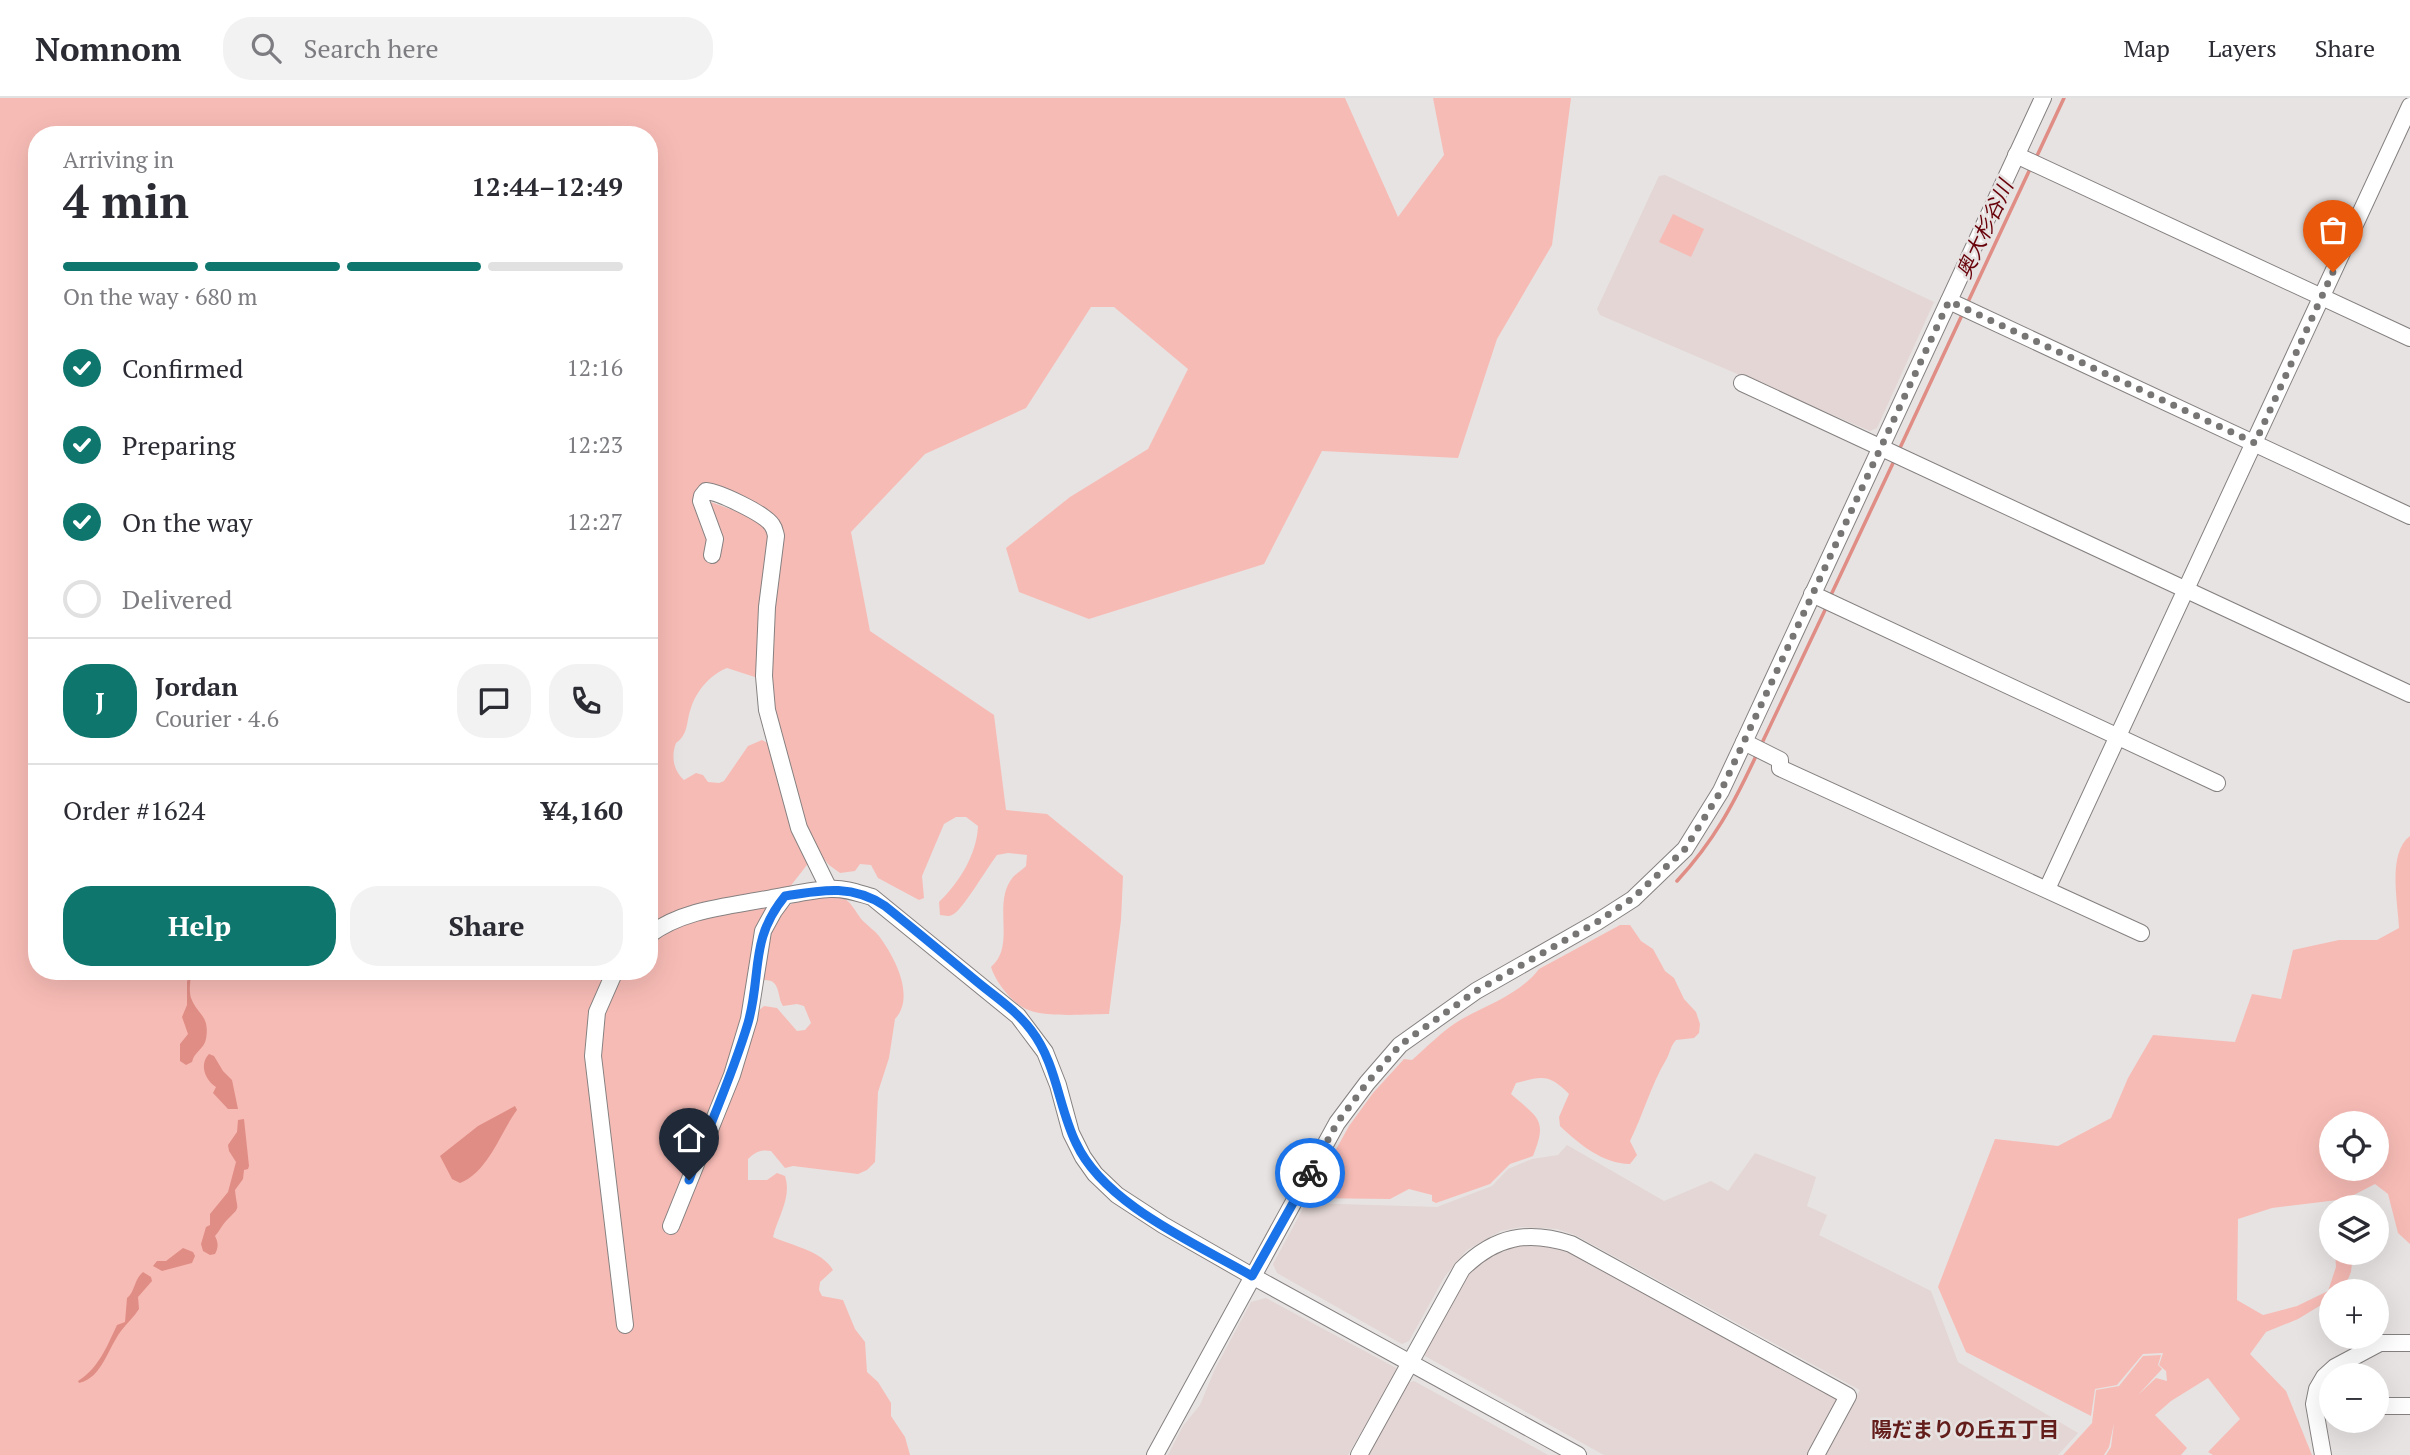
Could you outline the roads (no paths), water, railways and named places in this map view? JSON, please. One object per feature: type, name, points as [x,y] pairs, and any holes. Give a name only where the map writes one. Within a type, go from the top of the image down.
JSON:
[{"type":"street","points":[[1155,1455],[1337,1123],[1400,1045],[1476,991],[1597,922],[1633,898],[1685,849],[1721,791],[2043,98]]},
{"type":"street","points":[[2047,889],[2410,106]]},
{"type":"street","points":[[2016,155],[2410,338]]},
{"type":"street","points":[[1949,301],[2410,516]]},
{"type":"street","points":[[1742,383],[2410,694]]},
{"type":"street","points":[[712,555],[715,538],[701,501],[706,491],[718,492],[768,520],[774,529],[776,536],[765,631],[764,676],[767,710],[799,828],[829,889]]},
{"type":"street","points":[[1812,594],[2217,783]]},
{"type":"street","points":[[1744,742],[1780,760],[1780,768],[2141,933]]},
{"type":"street","points":[[658,930],[701,912],[829,889],[852,891],[878,901],[1018,1016],[1045,1052],[1058,1085],[1071,1133],[1083,1157],[1095,1174],[1118,1195],[1145,1214],[1252,1276],[1572,1453]]},
{"type":"street","points":[[671,1226],[732,1074],[746,1031],[763,931],[785,896]]},
{"type":"street","points":[[611,980],[597,1012],[593,1056],[625,1325]]},
{"type":"street","points":[[1359,1455],[1454,1281],[1470,1260],[1488,1248],[1513,1238],[1527,1236],[1556,1239],[1585,1251],[1848,1396],[1816,1455]]},
{"type":"street","points":[[2343,1363],[2380,1343],[2410,1343]]},
{"type":"street","points":[[2389,1406],[2410,1406]]},
{"type":"street","points":[[2323,1433],[2323,1455]]},
{"type":"waterway","name":"奥大杉谷川","points":[[2036,158],[2064,98]]},
{"type":"waterway","name":"奥大杉谷川","points":[[1967,304],[2030,169]]},
{"type":"waterway","name":"奥大杉谷川","points":[[1899,450],[1962,315]]},
{"type":"waterway","name":"奥大杉谷川","points":[[1831,595],[1894,461]]},
{"type":"waterway","name":"奥大杉谷川","points":[[1762,743],[1826,608]]},
{"type":"waterway","name":"奥大杉谷川","points":[[1677,881],[1722,822],[1756,756]]},
{"type":"district","name":"陽だまりの丘五丁目","points":[[1965,1429]]}]
